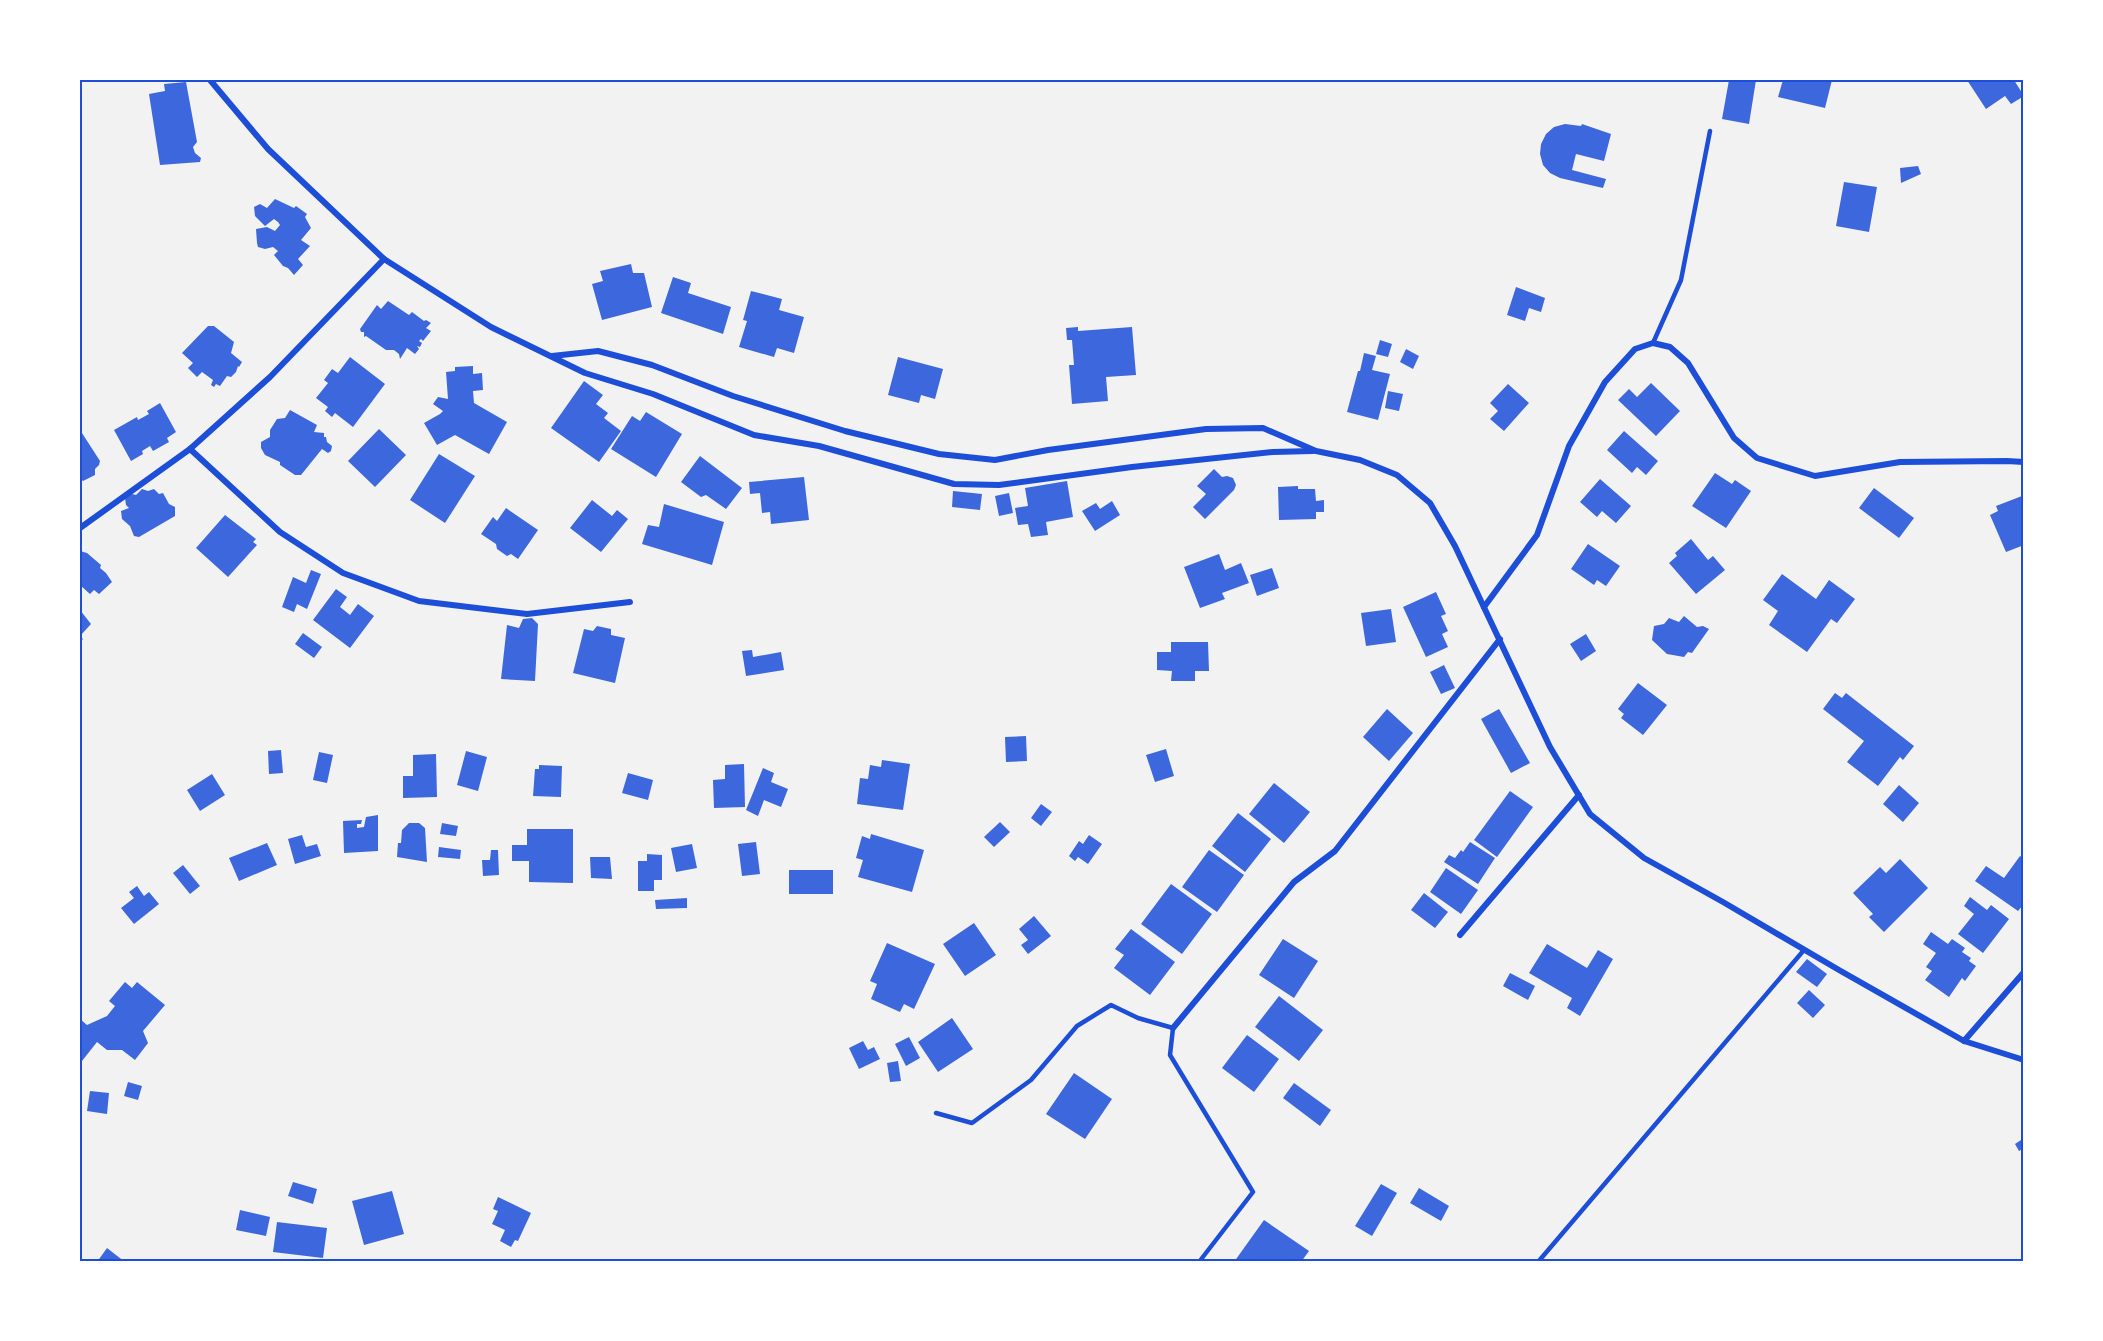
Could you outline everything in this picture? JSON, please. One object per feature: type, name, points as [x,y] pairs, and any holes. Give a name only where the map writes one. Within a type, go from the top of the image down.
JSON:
[{"type":"street","points":[[210,80],[268,149],[384,259],[491,327],[585,373],[653,394],[754,435],[819,446],[954,484],[999,485],[1132,466],[1273,452],[1316,451]]},
{"type":"street","points":[[80,528],[190,449],[270,377],[384,259]]},
{"type":"street","points":[[1484,607],[1537,535],[1569,446],[1605,381],[1635,349],[1653,342],[1670,347],[1688,363],[1734,438],[1757,458],[1815,476],[1900,462],[2024,462]]},
{"type":"street","points":[[552,356],[598,351],[652,365],[733,396],[845,431],[939,454],[995,460],[1121,439],[1206,429],[1263,428],[1316,451],[1360,460],[1397,475],[1430,503],[1455,546],[1550,747],[1590,814],[1644,858],[1964,1041],[2024,1060]]},
{"type":"street","points":[[190,449],[280,532],[344,573],[419,601],[527,614],[630,602]]},
{"type":"street","points":[[1173,1028],[1294,882],[1335,850],[1500,639]]},
{"type":"street","points":[[1460,935],[1579,795]]},
{"type":"street","points":[[1964,1041],[2024,972]]},
{"type":"lane","points":[[1653,342],[1681,280],[1710,131]]},
{"type":"lane","points":[[1538,1262],[1804,950]]},
{"type":"lane","points":[[936,1113],[972,1123],[1031,1080],[1077,1026],[1111,1005],[1138,1018],[1173,1028],[1170,1055],[1253,1192],[1199,1262]]},
{"type":"building","points":[[1729,80],[1756,80],[1749,124],[1722,119]]},
{"type":"building","points":[[1783,80],[1832,80],[1825,108],[1778,97]]},
{"type":"building","points":[[1967,80],[2014,80],[2024,96],[2011,104],[2005,96],[1986,109]]},
{"type":"building","points":[[186,82],[197,142],[193,147],[195,153],[201,158],[200,162],[160,165],[149,94],[165,91],[164,84]]},
{"type":"building","points":[[1565,124],[1581,126],[1582,124],[1611,134],[1604,161],[1576,154],[1572,170],[1606,179],[1603,188],[1560,178],[1550,173],[1543,165],[1540,154],[1541,144],[1546,134],[1554,127]]},
{"type":"building","points":[[1918,166],[1921,174],[1901,183],[1900,168]]},
{"type":"building","points":[[1844,182],[1877,187],[1869,232],[1836,226]]},
{"type":"building","points":[[275,199],[294,208],[296,206],[307,214],[305,217],[311,228],[301,240],[310,246],[298,259],[303,265],[294,275],[274,255],[278,251],[273,247],[265,249],[258,247],[257,243],[256,229],[267,227],[275,231],[280,225],[274,219],[265,226],[255,216],[254,207],[260,204],[267,208]]},
{"type":"building","points":[[631,264],[633,273],[644,273],[652,307],[602,320],[592,284],[603,281],[600,271]]},
{"type":"building","points":[[673,277],[691,283],[688,293],[731,307],[723,334],[661,313]]},
{"type":"building","points":[[1516,287],[1545,298],[1541,312],[1529,308],[1525,321],[1507,315]]},
{"type":"building","points":[[751,291],[782,299],[779,310],[804,317],[794,353],[777,348],[774,357],[739,347],[747,321],[743,320]]},
{"type":"building","points":[[388,301],[409,315],[412,312],[431,323],[426,328],[431,331],[423,341],[421,339],[419,341],[422,343],[420,347],[417,346],[419,349],[415,354],[407,348],[400,359],[399,354],[394,350],[386,350],[366,336],[364,337],[364,332],[361,332],[360,329],[377,305],[381,309]]},
{"type":"building","points":[[208,326],[214,326],[234,342],[231,353],[242,362],[231,377],[227,376],[220,386],[216,384],[214,387],[211,385],[213,380],[202,372],[197,377],[188,368],[193,363],[182,353]]},
{"type":"building","points":[[1078,327],[1078,331],[1132,327],[1136,375],[1106,377],[1108,401],[1072,404],[1069,365],[1074,365],[1072,340],[1067,340],[1066,328]]},
{"type":"building","points":[[1380,340],[1392,344],[1388,357],[1376,354]]},
{"type":"building","points":[[1406,349],[1419,356],[1413,369],[1400,362]]},
{"type":"building","points":[[1364,353],[1376,356],[1372,370],[1390,374],[1378,420],[1347,412]]},
{"type":"building","points":[[350,357],[385,384],[353,427],[335,413],[332,417],[325,411],[328,407],[316,398],[328,383],[324,380],[332,369],[338,373]]},
{"type":"building","points":[[898,357],[943,369],[935,399],[921,395],[919,403],[888,395]]},
{"type":"building","points":[[473,366],[473,374],[482,373],[483,390],[473,391],[474,403],[507,422],[489,454],[455,435],[437,445],[424,423],[443,411],[433,404],[438,397],[448,399],[446,372],[455,371],[455,367]]},
{"type":"building","points":[[584,381],[603,395],[596,404],[608,413],[604,418],[621,431],[599,462],[551,428]]},
{"type":"building","points":[[1651,383],[1680,411],[1656,436],[1618,400],[1629,389],[1637,397]]},
{"type":"building","points":[[1508,384],[1529,403],[1504,431],[1490,419],[1498,411],[1490,403]]},
{"type":"building","points":[[1388,391],[1403,394],[1399,411],[1385,408]]},
{"type":"building","points":[[160,403],[176,432],[167,438],[169,442],[153,451],[150,446],[142,451],[143,454],[131,461],[114,430],[137,417],[138,420],[149,414],[147,411]]},
{"type":"building","points":[[290,410],[317,425],[314,432],[324,433],[327,442],[332,446],[328,453],[322,449],[301,475],[295,475],[280,465],[280,462],[265,455],[261,448],[261,442],[270,437],[270,430],[277,419],[285,418]]},
{"type":"building","points":[[646,412],[682,434],[656,477],[611,449],[632,416],[640,421]]},
{"type":"building","points":[[379,429],[406,455],[375,487],[348,461]]},
{"type":"building","points":[[1624,431],[1658,461],[1646,475],[1637,467],[1632,473],[1607,450]]},
{"type":"building","points":[[82,433],[100,461],[95,469],[95,475],[83,481],[80,478],[80,434]]},
{"type":"building","points":[[439,454],[475,476],[445,523],[410,500]]},
{"type":"building","points":[[700,456],[742,488],[726,509],[706,495],[701,497],[681,482]]},
{"type":"building","points":[[1214,469],[1222,477],[1233,478],[1236,485],[1234,490],[1205,519],[1193,507],[1206,494],[1197,486]]},
{"type":"building","points":[[1715,473],[1732,484],[1735,480],[1751,491],[1726,528],[1692,506]]},
{"type":"building","points":[[804,477],[809,520],[771,524],[770,512],[762,513],[760,493],[750,494],[749,482]]},
{"type":"building","points":[[1600,479],[1631,506],[1616,523],[1602,511],[1597,517],[1580,502]]},
{"type":"building","points":[[1067,481],[1073,517],[1046,522],[1048,535],[1031,537],[1028,524],[1018,525],[1015,508],[1028,506],[1025,488]]},
{"type":"building","points":[[1298,486],[1298,489],[1315,489],[1316,501],[1324,500],[1324,512],[1316,512],[1316,519],[1279,520],[1278,487]]},
{"type":"building","points":[[1874,488],[1914,518],[1899,538],[1859,508]]},
{"type":"building","points":[[142,489],[148,491],[154,489],[159,494],[163,493],[169,504],[175,507],[175,516],[139,537],[134,536],[130,526],[122,519],[121,511],[129,508],[125,498],[132,494],[136,495]]},
{"type":"building","points":[[953,491],[982,494],[980,510],[952,507]]},
{"type":"building","points":[[1009,493],[1013,513],[999,516],[995,496]]},
{"type":"building","points":[[2022,496],[2024,500],[2024,545],[2006,552],[1990,515],[1998,511],[1996,506]]},
{"type":"building","points":[[592,500],[612,516],[617,510],[628,519],[601,552],[570,528]]},
{"type":"building","points":[[1112,501],[1120,515],[1095,531],[1082,511],[1096,503],[1100,509]]},
{"type":"building","points":[[664,504],[724,522],[712,565],[642,544],[648,525],[659,527]]},
{"type":"building","points":[[506,508],[538,530],[518,559],[511,554],[507,556],[497,549],[496,544],[481,534],[493,517],[497,521]]},
{"type":"building","points":[[225,515],[256,539],[253,542],[257,545],[228,577],[196,548]]},
{"type":"building","points":[[1691,539],[1708,560],[1713,556],[1725,570],[1696,594],[1669,563],[1677,556],[1675,553]]},
{"type":"building","points":[[1588,544],[1620,566],[1606,586],[1597,580],[1594,585],[1571,569]]},
{"type":"building","points":[[80,551],[87,553],[101,565],[100,568],[112,582],[99,594],[94,590],[90,594],[80,585]]},
{"type":"building","points":[[1219,554],[1225,570],[1241,563],[1249,583],[1222,593],[1225,599],[1200,608],[1184,567]]},
{"type":"building","points":[[1272,568],[1279,588],[1257,596],[1250,575]]},
{"type":"building","points":[[311,570],[321,574],[307,609],[297,604],[294,612],[282,607],[293,577],[306,583]]},
{"type":"building","points":[[1782,574],[1816,599],[1829,580],[1855,599],[1837,623],[1831,619],[1807,652],[1769,625],[1778,611],[1763,600]]},
{"type":"building","points":[[336,589],[347,597],[340,607],[350,615],[358,604],[374,616],[350,648],[313,620]]},
{"type":"building","points":[[1436,592],[1446,614],[1441,616],[1448,631],[1442,634],[1448,647],[1426,657],[1403,607]]},
{"type":"building","points":[[1391,609],[1396,642],[1366,646],[1361,613]]},
{"type":"building","points":[[80,610],[91,624],[80,636]]},
{"type":"building","points":[[1684,616],[1697,627],[1703,626],[1709,629],[1692,653],[1688,652],[1684,657],[1667,654],[1652,640],[1654,626],[1664,624],[1669,618],[1679,622]]},
{"type":"building","points":[[532,618],[538,624],[535,681],[501,679],[507,625],[519,628],[523,619]]},
{"type":"building","points":[[597,626],[611,629],[611,635],[625,638],[615,683],[573,673],[584,629],[593,631]]},
{"type":"building","points":[[303,633],[322,647],[314,658],[295,644]]},
{"type":"building","points":[[1586,634],[1596,651],[1581,661],[1570,644]]},
{"type":"building","points":[[1171,642],[1208,642],[1209,671],[1195,671],[1195,681],[1171,681],[1172,671],[1157,670],[1157,652],[1171,652]]},
{"type":"building","points":[[752,650],[753,657],[781,652],[784,670],[746,676],[742,651]]},
{"type":"building","points":[[1444,665],[1455,688],[1441,694],[1430,672]]},
{"type":"building","points":[[1638,683],[1667,705],[1643,735],[1621,718],[1624,714],[1618,709]]},
{"type":"building","points":[[1835,693],[1842,698],[1846,693],[1914,746],[1903,760],[1900,757],[1878,786],[1847,762],[1864,741],[1823,709]]},
{"type":"building","points":[[1387,709],[1413,733],[1389,761],[1363,737]]},
{"type":"building","points":[[1499,709],[1530,763],[1511,773],[1481,719]]},
{"type":"building","points":[[1026,736],[1027,761],[1006,762],[1005,737]]},
{"type":"building","points":[[1166,749],[1174,776],[1155,782],[1146,755]]},
{"type":"building","points":[[281,750],[283,773],[269,774],[268,751]]},
{"type":"building","points":[[466,751],[487,757],[478,791],[457,785]]},
{"type":"building","points":[[319,752],[333,755],[327,783],[313,780]]},
{"type":"building","points":[[436,754],[437,797],[403,798],[403,776],[413,776],[413,755]]},
{"type":"building","points":[[882,760],[910,764],[903,810],[857,804],[860,778],[868,779],[870,765],[881,767]]},
{"type":"building","points":[[744,764],[745,807],[714,808],[713,780],[725,779],[725,765]]},
{"type":"building","points":[[539,765],[562,766],[561,797],[533,796],[535,769],[539,769]]},
{"type":"building","points":[[763,768],[774,773],[771,782],[788,789],[781,807],[764,800],[758,816],[746,810]]},
{"type":"building","points":[[628,773],[653,780],[648,800],[622,793]]},
{"type":"building","points":[[212,774],[225,795],[200,811],[187,790]]},
{"type":"building","points":[[1274,783],[1310,812],[1284,843],[1249,814]]},
{"type":"building","points":[[1899,785],[1919,803],[1903,822],[1883,804]]},
{"type":"building","points":[[1510,791],[1533,807],[1497,857],[1474,840]]},
{"type":"building","points":[[1041,804],[1052,812],[1041,826],[1031,818]]},
{"type":"building","points":[[1238,813],[1271,839],[1245,872],[1212,846]]},
{"type":"building","points":[[378,815],[378,851],[344,853],[343,821],[362,820],[361,824],[357,824],[357,828],[364,827],[366,817]]},
{"type":"building","points":[[1000,822],[1010,832],[994,847],[984,837]]},
{"type":"building","points":[[409,823],[419,823],[425,828],[427,862],[397,857],[402,830]]},
{"type":"building","points":[[442,823],[458,826],[456,836],[440,834]]},
{"type":"building","points":[[527,829],[573,829],[573,883],[529,882],[529,861],[512,861],[512,845],[527,845]]},
{"type":"building","points":[[871,834],[924,850],[912,892],[858,877],[863,860],[856,858],[862,836],[870,839]]},
{"type":"building","points":[[302,835],[306,847],[317,844],[321,856],[295,864],[288,839]]},
{"type":"building","points":[[1089,835],[1102,844],[1088,864],[1078,857],[1075,861],[1069,856],[1079,841],[1083,844]]},
{"type":"building","points":[[756,842],[760,874],[742,876],[738,844]]},
{"type":"building","points":[[1470,842],[1495,858],[1478,884],[1444,862],[1449,855],[1455,858],[1461,850],[1463,852]]},
{"type":"building","points":[[267,843],[277,865],[239,881],[229,858]]},
{"type":"building","points":[[692,844],[697,868],[676,872],[671,848]]},
{"type":"building","points":[[439,847],[461,850],[460,859],[438,857]]},
{"type":"building","points":[[491,850],[498,850],[499,875],[483,876],[482,860],[490,860]]},
{"type":"building","points":[[1209,850],[1244,875],[1217,912],[1182,887]]},
{"type":"building","points":[[647,854],[662,855],[662,880],[654,880],[654,891],[638,891],[638,861],[647,861]]},
{"type":"building","points":[[2020,856],[2024,858],[2024,904],[2018,911],[1975,881],[1986,866],[2004,878]]},
{"type":"building","points":[[590,857],[610,857],[612,879],[591,878]]},
{"type":"building","points":[[1900,859],[1928,888],[1884,932],[1869,917],[1873,914],[1853,893],[1880,867],[1886,873]]},
{"type":"building","points":[[183,865],[200,886],[190,894],[173,873]]},
{"type":"building","points":[[1446,868],[1478,890],[1461,914],[1430,892]]},
{"type":"building","points":[[789,870],[833,870],[833,894],[789,894]]},
{"type":"building","points":[[1171,884],[1212,914],[1182,954],[1141,924]]},
{"type":"building","points":[[137,886],[144,896],[149,892],[159,904],[134,924],[121,908],[134,898],[129,892]]},
{"type":"building","points":[[1424,893],[1448,912],[1435,928],[1411,910]]},
{"type":"building","points":[[1970,897],[1987,910],[1991,905],[2009,919],[1983,953],[1958,934],[1974,914],[1964,906]]},
{"type":"building","points":[[687,898],[687,908],[656,909],[655,900]]},
{"type":"building","points":[[1034,916],[1051,936],[1028,954],[1021,945],[1028,940],[1019,929]]},
{"type":"building","points":[[974,923],[996,955],[965,976],[943,944]]},
{"type":"building","points":[[1131,929],[1175,962],[1150,995],[1114,968],[1124,955],[1115,949]]},
{"type":"building","points":[[1931,932],[1948,944],[1952,939],[1965,948],[1962,952],[1971,958],[1969,961],[1976,966],[1965,981],[1962,978],[1949,997],[1925,980],[1932,971],[1926,967],[1936,953],[1923,944]]},
{"type":"building","points":[[1283,939],[1318,961],[1294,998],[1259,975]]},
{"type":"building","points":[[887,943],[935,964],[914,1009],[904,1004],[900,1012],[871,999],[877,984],[870,981]]},
{"type":"building","points":[[1547,944],[1587,968],[1598,950],[1613,959],[1580,1016],[1567,1008],[1572,998],[1529,973]]},
{"type":"building","points":[[1807,959],[1827,974],[1817,987],[1796,972]]},
{"type":"building","points":[[1510,973],[1535,986],[1528,1000],[1503,986]]},
{"type":"building","points":[[125,982],[132,988],[137,982],[165,1005],[143,1031],[148,1043],[135,1060],[122,1050],[107,1050],[97,1042],[82,1061],[80,1059],[80,1019],[87,1025],[107,1016],[115,1006],[109,1001]]},
{"type":"building","points":[[1809,990],[1825,1005],[1813,1018],[1797,1003]]},
{"type":"building","points":[[1279,996],[1323,1030],[1299,1061],[1255,1027]]},
{"type":"building","points":[[952,1018],[973,1049],[938,1072],[918,1042]]},
{"type":"building","points":[[1247,1035],[1279,1059],[1254,1092],[1222,1068]]},
{"type":"building","points":[[909,1037],[920,1058],[906,1066],[895,1044]]},
{"type":"building","points":[[863,1041],[868,1050],[874,1047],[880,1059],[859,1069],[849,1048]]},
{"type":"building","points":[[898,1061],[901,1081],[890,1082],[887,1063]]},
{"type":"building","points":[[1074,1073],[1112,1099],[1085,1139],[1046,1114]]},
{"type":"building","points":[[128,1082],[142,1086],[138,1100],[124,1096]]},
{"type":"building","points":[[1294,1083],[1331,1110],[1320,1126],[1283,1098]]},
{"type":"building","points":[[90,1091],[109,1093],[107,1114],[87,1111]]},
{"type":"building","points":[[2024,1138],[2024,1148],[2019,1151],[2015,1144]]},
{"type":"building","points":[[293,1182],[317,1189],[313,1204],[288,1196]]},
{"type":"building","points":[[1381,1184],[1397,1193],[1372,1236],[1355,1226]]},
{"type":"building","points":[[1419,1188],[1449,1206],[1441,1221],[1410,1203]]},
{"type":"building","points":[[392,1191],[404,1234],[364,1245],[352,1201]]},
{"type":"building","points":[[498,1197],[531,1213],[518,1241],[515,1240],[511,1247],[500,1241],[505,1230],[492,1224],[498,1211],[493,1209]]},
{"type":"building","points":[[240,1210],[270,1217],[266,1236],[236,1230]]},
{"type":"building","points":[[1264,1220],[1309,1251],[1301,1262],[1234,1262]]},
{"type":"building","points":[[277,1222],[327,1228],[323,1258],[273,1252]]},
{"type":"building","points":[[107,1248],[125,1262],[97,1262]]}]
